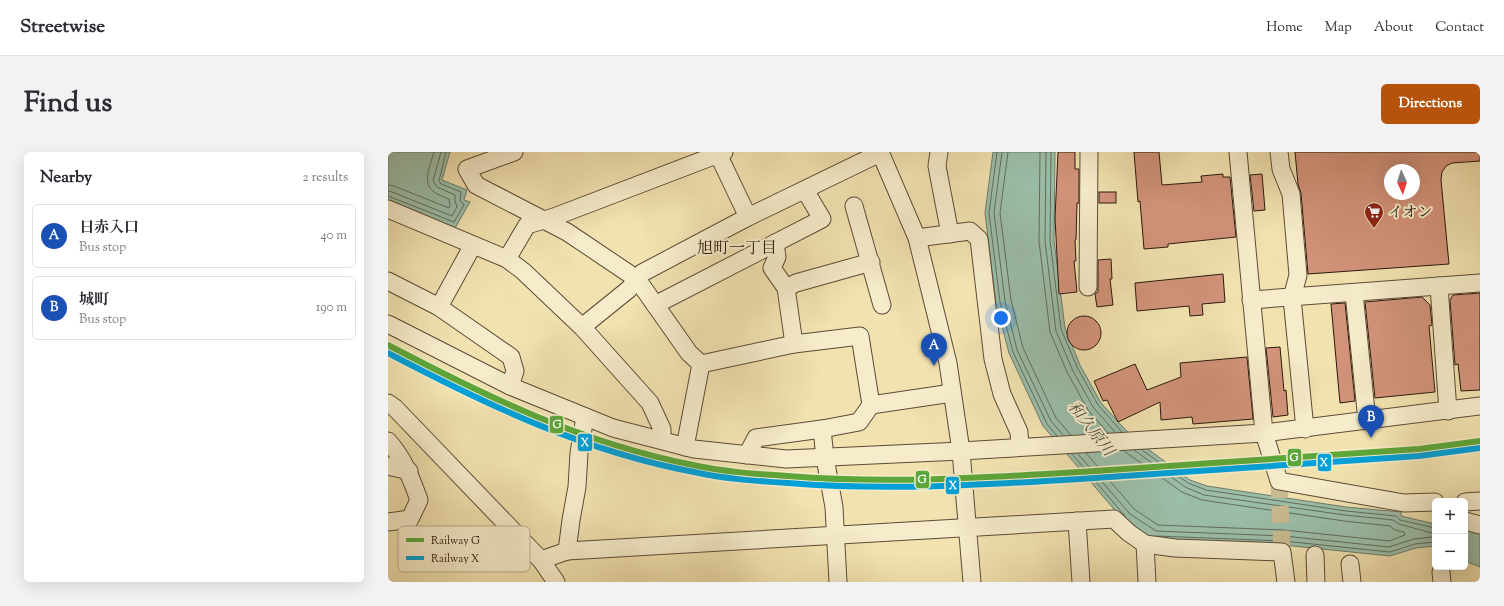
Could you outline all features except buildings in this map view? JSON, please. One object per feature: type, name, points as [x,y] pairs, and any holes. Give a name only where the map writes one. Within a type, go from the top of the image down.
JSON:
[{"type":"street","points":[[939,152],[937,166],[950,234]]},
{"type":"street","points":[[1088,287],[1089,152]]},
{"type":"street","points":[[1238,152],[1264,433],[1279,481],[1404,503],[1432,502]]},
{"type":"street","points":[[1279,152],[1281,169],[1291,194],[1298,275],[1292,298],[1305,429]]},
{"type":"street","points":[[509,153],[467,169],[476,185],[567,232],[637,279],[689,353],[700,364]]},
{"type":"street","points":[[507,259],[527,225],[720,153],[748,218]]},
{"type":"street","points":[[582,327],[629,289],[642,273],[748,218],[880,153],[917,238],[948,363],[961,451],[972,582]]},
{"type":"street","points":[[655,305],[822,219],[805,190]]},
{"type":"street","points":[[854,206],[882,305]]},
{"type":"street","points":[[388,209],[507,259],[523,271],[582,327],[650,403],[662,429],[662,440]]},
{"type":"street","points":[[917,238],[970,231],[979,239],[992,359],[1002,394],[1019,432],[1020,447]]},
{"type":"street","points":[[775,243],[777,257],[772,268],[786,288],[794,344]]},
{"type":"street","points":[[440,307],[474,245]]},
{"type":"street","points":[[786,288],[796,283],[871,262]]},
{"type":"street","points":[[388,282],[440,307],[511,357],[515,372],[510,386]]},
{"type":"street","points":[[1251,300],[1480,283]]},
{"type":"street","points":[[1439,286],[1448,411]]},
{"type":"street","points":[[1354,293],[1367,421]]},
{"type":"street","points":[[388,324],[510,386],[613,428],[686,447],[786,459],[961,451],[1264,433],[1480,406]]},
{"type":"street","points":[[700,364],[794,344],[860,336],[871,405],[859,422],[822,429],[756,438],[746,455]]},
{"type":"street","points":[[686,447],[700,364]]},
{"type":"street","points":[[871,405],[952,393]]},
{"type":"street","points":[[388,403],[395,408],[508,526]]},
{"type":"street","points":[[567,551],[577,487],[579,453],[585,417]]},
{"type":"street","points":[[822,429],[825,458],[834,507],[838,582]]},
{"type":"street","points":[[388,441],[409,471],[419,500],[410,520],[388,522]]},
{"type":"street","points":[[388,466],[409,471]]},
{"type":"street","points":[[1468,502],[1480,501]]},
{"type":"street","points":[[1404,503],[1408,508],[1432,513]]},
{"type":"street","points":[[541,560],[567,551],[1114,519],[1129,533],[1145,544],[1176,548],[1282,552],[1286,582]]},
{"type":"street","points":[[1077,521],[1081,582]]},
{"type":"street","points":[[1468,522],[1480,525]]},
{"type":"street","points":[[1145,544],[1146,582]]},
{"type":"street","points":[[530,549],[541,560],[556,582]]},
{"type":"street","points":[[1314,555],[1316,582]]},
{"type":"street","points":[[1350,564],[1352,582]]},
{"type":"water","points":[[388,152],[450,152],[442,180],[467,190],[464,200],[470,202],[455,228],[388,200]]},
{"type":"water","name":"和久原川","points":[[993,152],[1055,152],[1054,240],[1065,328],[1080,365],[1101,403],[1133,438],[1190,480],[1207,486],[1346,507],[1401,512],[1401,516],[1432,523],[1432,546],[1416,548],[1390,556],[1283,545],[1153,540],[1124,521],[1043,426],[1009,353],[996,303],[985,213]]},
{"type":"water","points":[[1468,526],[1480,532],[1480,567],[1468,562]]},
{"type":"tunnel","points":[[1279,481],[1282,552]]},
{"type":"rail line","name":"G","points":[[388,345],[462,383],[574,431],[652,456],[729,471],[861,480],[970,478],[1419,449],[1480,441]]},
{"type":"rail line","name":"X","points":[[388,353],[462,391],[536,424],[575,439],[613,452],[653,463],[729,478],[861,487],[971,485],[1419,456],[1480,448]]},
{"type":"place","name":"イオン","points":[[1374,229]]},
{"type":"place","name":"日赤入口","points":[[934,366]]},
{"type":"place","name":"城町","points":[[1371,438]]},
{"type":"district","name":"旭町一丁目","points":[[737,247]]}]
